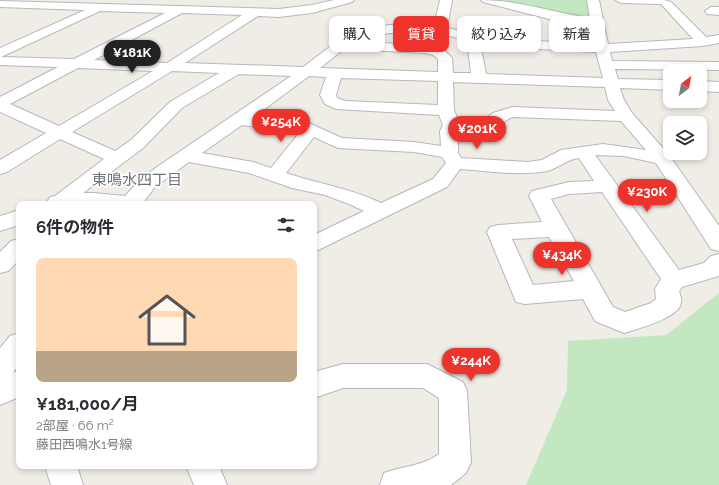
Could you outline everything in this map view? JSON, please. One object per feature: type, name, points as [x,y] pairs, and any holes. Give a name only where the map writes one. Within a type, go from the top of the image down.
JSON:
[{"type":"street","points":[[7,17],[47,0]]},
{"type":"street","points":[[0,53],[116,0]]},
{"type":"street","points":[[0,103],[198,0]]},
{"type":"street","points":[[0,168],[168,68],[276,0]]},
{"type":"street","points":[[0,4],[279,13],[312,9],[348,0]]},
{"type":"street","points":[[443,16],[446,0]]},
{"type":"street","points":[[487,0],[553,16]]},
{"type":"street","points":[[593,0],[596,16]]},
{"type":"street","points":[[621,0],[663,3],[703,42]]},
{"type":"street","points":[[605,48],[703,42],[719,39]]},
{"type":"street","points":[[317,243],[440,183],[452,158],[448,129],[449,118],[445,58],[438,52],[427,49],[385,48]]},
{"type":"street","points":[[133,201],[148,183],[332,52]]},
{"type":"street","points":[[475,52],[479,78]]},
{"type":"street","points":[[603,52],[616,100],[626,116],[663,159]]},
{"type":"street","points":[[0,61],[663,85]]},
{"type":"street","points":[[608,65],[719,66]]},
{"type":"street","points":[[60,201],[137,144],[176,105],[235,70]]},
{"type":"street","points":[[335,73],[328,95],[331,101],[342,106],[449,118],[478,126],[491,123],[499,116],[512,112],[626,116]]},
{"type":"street","points":[[707,86],[719,87]]},
{"type":"street","points":[[0,106],[116,158]]},
{"type":"street","points":[[239,119],[280,126],[311,129],[338,143],[414,147],[452,158],[528,168],[547,166],[567,154],[603,149],[624,150],[663,159]]},
{"type":"street","points":[[274,176],[311,129]]},
{"type":"street","points":[[583,151],[674,280]]},
{"type":"street","points":[[186,156],[253,168],[274,176],[350,197],[381,212]]},
{"type":"street","points":[[664,160],[719,243]]},
{"type":"street","points":[[607,186],[569,188],[539,196],[604,314],[624,323],[660,310],[669,303],[667,289],[674,280],[712,270],[719,262]]},
{"type":"street","points":[[75,201],[93,199],[108,201]]},
{"type":"street","points":[[0,224],[16,218]]},
{"type":"street","points":[[556,229],[498,232],[525,295],[590,289]]},
{"type":"street","points":[[0,265],[16,250]]},
{"type":"street","points":[[0,368],[16,348]]},
{"type":"street","points":[[317,383],[343,376],[427,376],[453,392],[454,462],[436,476],[396,485]]},
{"type":"street","points":[[0,392],[16,384]]},
{"type":"street","points":[[62,469],[67,485]]},
{"type":"street","points":[[203,469],[211,485]]},
{"type":"green space","points":[[496,0],[589,0],[592,16],[574,16]]},
{"type":"green space","points":[[719,293],[719,485],[526,485],[567,390],[568,341],[666,335]]},
{"type":"district","name":"東鳴水四丁目","points":[[137,180]]}]
